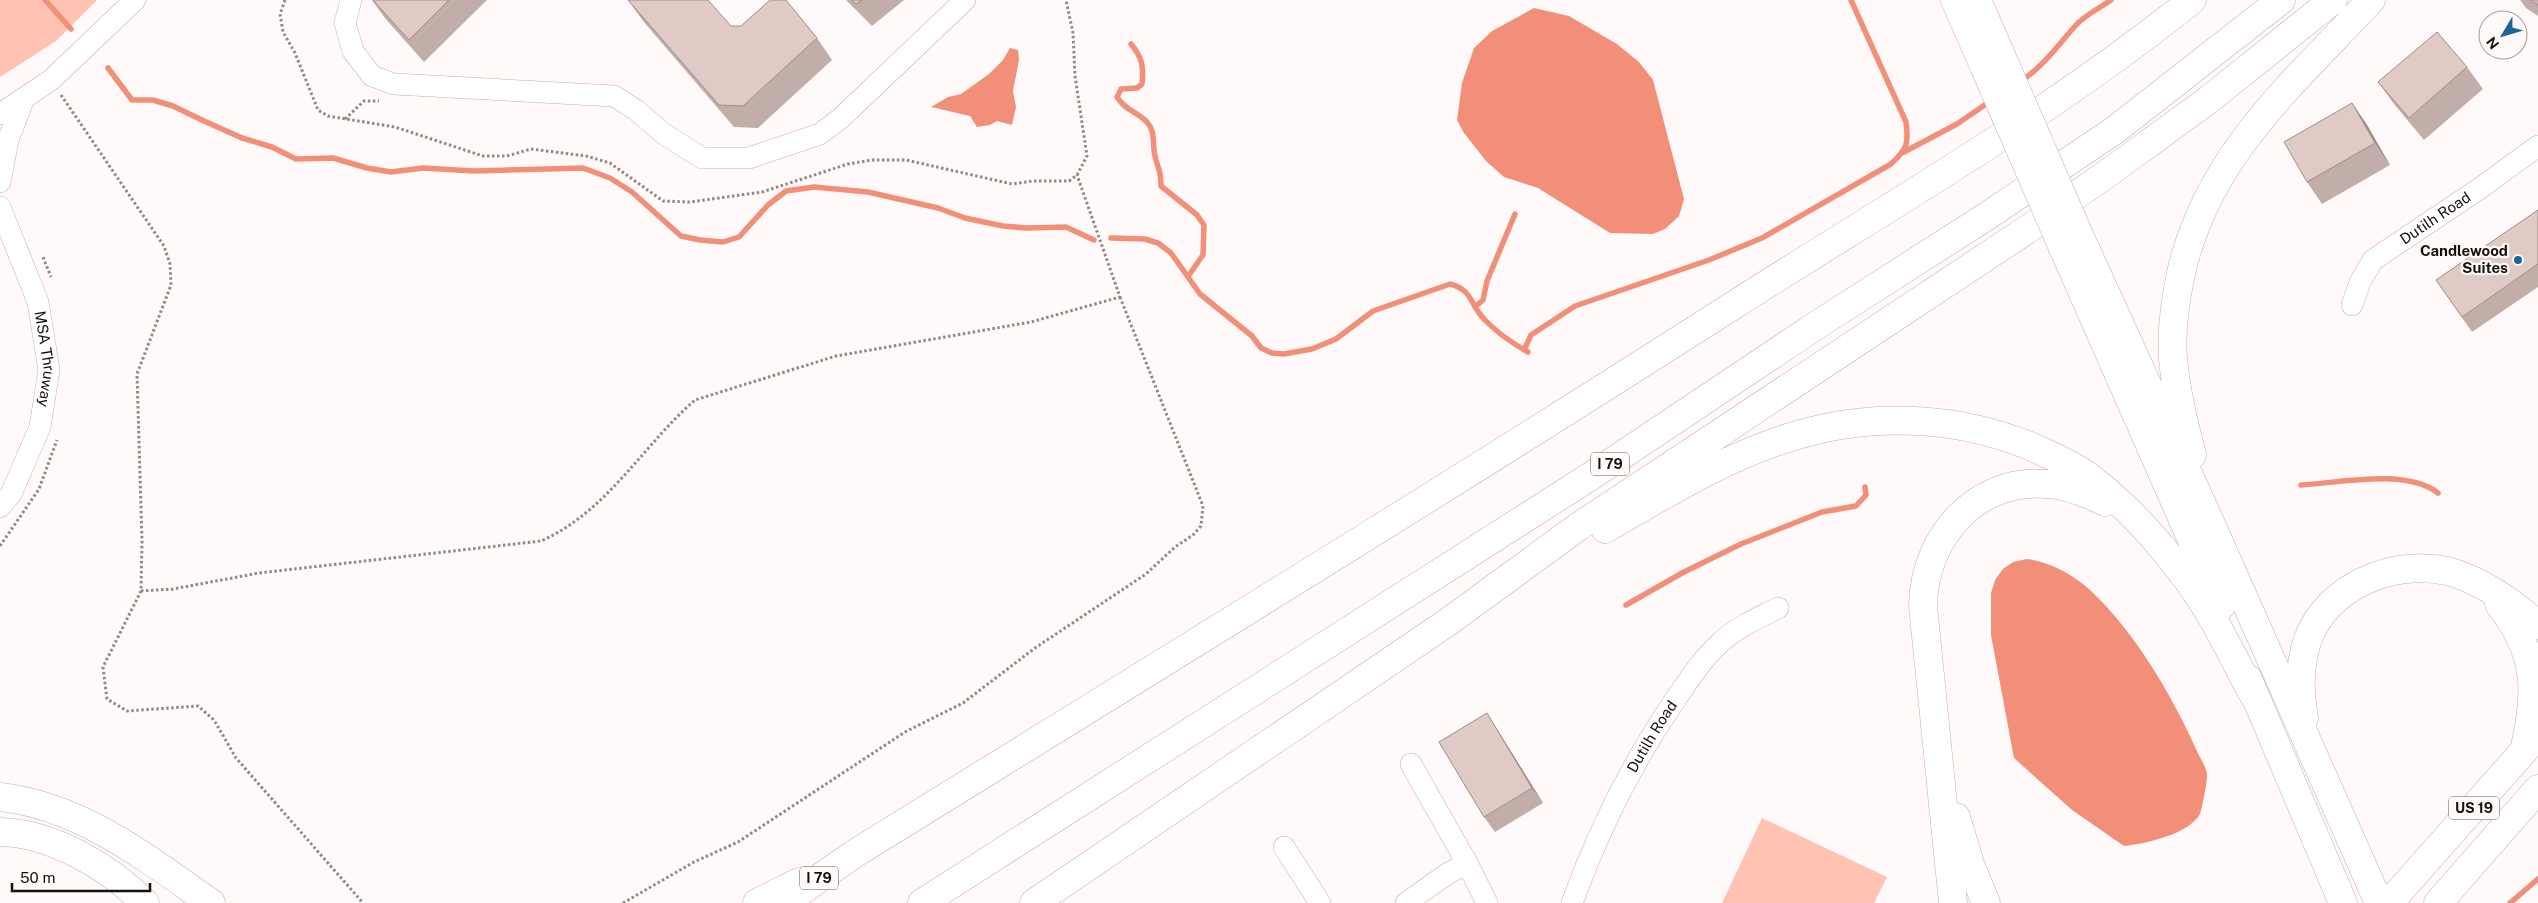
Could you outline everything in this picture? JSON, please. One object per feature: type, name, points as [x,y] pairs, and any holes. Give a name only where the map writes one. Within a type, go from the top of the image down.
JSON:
[{"type":"highway","points":[[1955,0],[1993,60]]},
{"type":"highway","points":[[1977,0],[1993,60],[2072,243],[2223,612],[2254,696],[2343,903]]},
{"type":"highway","name":"I 79","points":[[784,903],[854,854],[1523,440],[1954,169],[2105,66],[2192,0]]},
{"type":"highway","name":"I 79","points":[[922,903],[1591,476],[1820,323],[1984,218],[2116,130],[2281,0]]},
{"type":"highway","points":[[1034,903],[1448,622],[1578,527],[2031,227],[2136,154],[2290,37],[2333,0]]},
{"type":"highway","points":[[2207,515],[2177,397],[2173,358],[2173,326],[2188,244],[2199,214],[2216,180],[2248,134],[2371,0]]},
{"type":"highway","points":[[2072,243],[2207,515],[2379,903]]},
{"type":"highway","points":[[1448,622],[1674,490],[1750,452],[1790,437],[1849,424],[1891,420],[1925,421],[1960,426],[2033,447],[2093,480],[2162,548],[2190,583],[2254,696]]},
{"type":"highway","points":[[1953,903],[1923,590],[1931,557],[1948,528],[1972,505],[2002,490],[2033,484],[2047,484],[2092,495],[2134,519]]},
{"type":"highway","points":[[2317,760],[2302,705],[2301,670],[2309,638],[2325,611],[2336,600],[2364,581],[2380,574],[2415,568],[2447,571],[2461,575],[2487,589],[2538,625]]},
{"type":"highway","points":[[2487,589],[2510,619],[2531,663],[2535,694],[2531,743]]},
{"type":"highway","points":[[1935,730],[1962,839],[1986,903]]},
{"type":"highway","name":"US 19","points":[[2390,903],[2531,743]]},
{"type":"highway","name":"US 19","points":[[2438,903],[2538,789]]},
{"type":"highway","points":[[0,797],[48,807],[91,825],[124,843],[211,903]]},
{"type":"highway","points":[[0,832],[50,842],[68,850],[95,865],[145,903]]},
{"type":"highway","points":[[757,903],[854,854]]},
{"type":"street","points":[[0,114],[23,101],[51,80],[135,0]]},
{"type":"street","points":[[351,0],[345,23],[353,51],[372,76],[394,84],[614,96],[636,110],[664,134],[702,158],[749,158],[820,134],[841,118],[965,0]]},
{"type":"street","points":[[0,182],[8,140],[23,101]]},
{"type":"street","name":"Dutilh Road","points":[[2352,305],[2365,270],[2378,256],[2448,211],[2538,146]]},
{"type":"street","name":"MSA Thruway","points":[[0,207],[38,302],[49,370],[40,427],[10,494],[0,507]]},
{"type":"street","name":"Dutilh Road","points":[[1572,903],[1596,842],[1624,783],[1688,681],[1709,655],[1732,632],[1778,608]]},
{"type":"street","points":[[1411,764],[1467,863],[1487,903]]},
{"type":"street","points":[[1284,847],[1320,903]]},
{"type":"street","points":[[1406,903],[1447,874],[1467,863]]},
{"type":"path","points":[[51,80],[164,246],[170,264],[169,292],[137,374],[142,541],[141,591],[103,667],[107,699],[127,711],[198,706],[214,720],[236,758],[363,903]]},
{"type":"path","points":[[345,119],[364,101],[386,101]]},
{"type":"path","points":[[623,903],[694,862],[738,842],[905,732],[963,703],[1035,648],[1146,574],[1175,547],[1193,536],[1201,526],[1203,506],[1120,298],[1077,175]]},
{"type":"path","points":[[141,591],[173,589],[258,573],[541,541],[576,522],[633,467],[679,414],[695,400],[836,356],[1031,322],[1120,298]]},
{"type":"shaded area","points":[[0,0],[97,0],[56,41],[0,77]]},
{"type":"shaded area","points":[[1534,8],[1569,16],[1617,44],[1639,62],[1653,80],[1684,199],[1679,216],[1665,229],[1653,234],[1610,233],[1538,188],[1504,177],[1486,161],[1464,133],[1457,120],[1462,83],[1474,48],[1492,31]]},
{"type":"shaded area","points":[[1010,48],[1018,50],[1019,60],[1013,91],[1016,107],[1012,125],[997,121],[990,125],[977,127],[970,116],[931,107],[948,97],[961,94],[989,74],[1003,60]]},
{"type":"shaded area","points":[[2027,559],[2061,570],[2091,591],[2107,607],[2137,644],[2164,686],[2207,773],[2200,814],[2186,827],[2166,837],[2124,846],[2072,810],[2014,758],[1991,635],[1991,593],[1995,580],[2003,569],[2013,562]]},
{"type":"shaded area","points":[[1762,818],[1887,877],[1874,903],[1722,903]]},
{"type":"building","points":[[373,0],[449,0],[409,40]]},
{"type":"building","points":[[628,0],[708,0],[731,26],[741,26],[770,0],[786,0],[817,38],[743,106],[719,105]]},
{"type":"building","points":[[852,0],[862,0],[856,4]]},
{"type":"building","points":[[2531,0],[2538,0],[2538,5]]},
{"type":"building","points":[[2437,32],[2467,67],[2409,118],[2378,82]]},
{"type":"building","points":[[2352,103],[2375,143],[2307,182],[2284,142]]},
{"type":"building","points":[[2538,210],[2538,264],[2462,317],[2436,280]]},
{"type":"building","points":[[1487,713],[1532,788],[1484,817],[1439,742]]},
{"type":"waterway","points":[[45,0],[71,29]]},
{"type":"waterway","points":[[1524,350],[1531,335],[1575,306],[1709,260],[1762,238],[1891,164],[1896,159],[1906,146],[1906,122],[1851,0]]},
{"type":"waterway","points":[[2021,81],[2044,62],[2080,21],[2111,0]]},
{"type":"waterway","points":[[1131,44],[1138,53],[1141,62],[1143,72],[1142,84],[1137,88],[1121,89],[1117,97],[1124,105],[1143,118],[1152,130],[1154,152],[1160,173],[1161,186],[1197,215],[1204,225],[1203,255],[1189,275]]},
{"type":"waterway","points":[[108,68],[132,100],[153,100],[173,106],[242,138],[272,147],[296,159],[333,158],[367,168],[391,172],[423,168],[474,171],[583,168],[610,178],[632,192],[681,236],[700,240],[723,242],[739,237],[768,205],[786,191],[814,187],[868,192],[938,208],[965,218],[1003,226],[1026,228],[1066,227],[1094,240]]},
{"type":"waterway","points":[[1904,152],[1957,124],[1992,100]]},
{"type":"waterway","points":[[1475,307],[1483,300],[1487,281],[1515,214]]},
{"type":"waterway","points":[[1111,238],[1145,239],[1158,243],[1171,253],[1200,294],[1252,336],[1261,348],[1272,353],[1284,354],[1312,349],[1336,339],[1373,311],[1450,284],[1467,294],[1479,314],[1494,329],[1528,352]]},
{"type":"waterway","points":[[2301,485],[2390,479],[2424,485],[2438,493]]},
{"type":"waterway","points":[[1626,605],[1684,572],[1741,544],[1822,512],[1856,506],[1866,495],[1865,487]]},
{"type":"waterway","points":[[2510,903],[2538,879]]},
{"type":"place","name":"Candlewood Suites","points":[[2518,260]]}]
